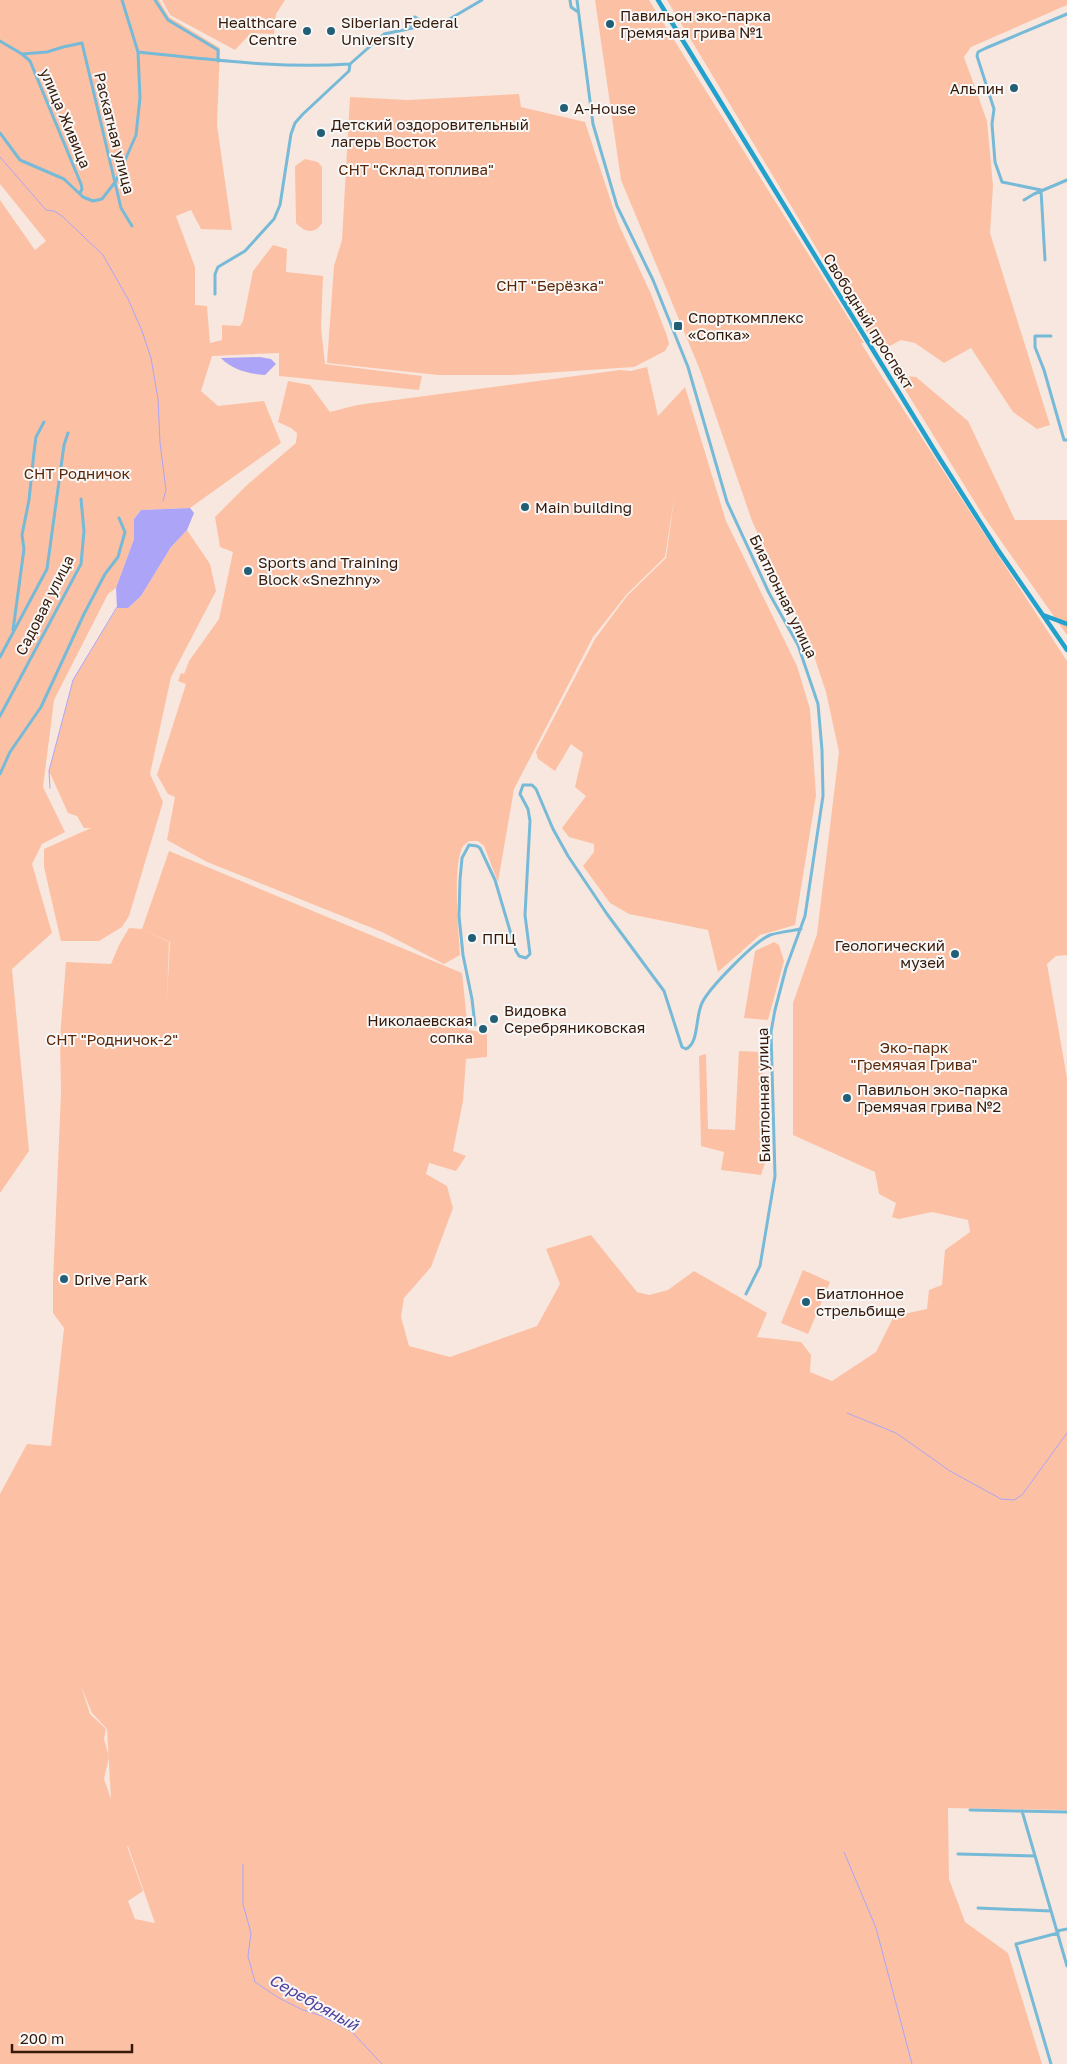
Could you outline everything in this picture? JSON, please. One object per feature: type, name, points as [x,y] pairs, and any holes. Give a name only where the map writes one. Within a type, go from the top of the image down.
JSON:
[{"type":"main road","name":"Свободный проспект","points":[[658,0],[938,456],[1041,614],[1067,650]]},
{"type":"main road","points":[[1041,614],[1067,624]]},
{"type":"street","points":[[0,133],[20,160],[64,179],[80,194],[93,201],[102,199],[116,181],[136,135],[140,98],[138,52],[122,0]]},
{"type":"street","points":[[155,0],[168,20],[218,50],[218,61]]},
{"type":"street","points":[[138,52],[218,61],[278,64],[350,64],[384,34],[427,26],[436,27],[482,0]]},
{"type":"street","name":"Биатлонная улица","points":[[570,0],[571,7],[579,12]]},
{"type":"street","name":"Биатлонная улица","points":[[577,0],[593,124],[618,206],[653,280],[688,366],[727,502],[769,593],[798,645],[818,704],[822,750],[822,796],[805,916],[786,968],[771,1032],[775,1176],[760,1266],[746,1294]]},
{"type":"street","points":[[1041,190],[1002,182],[1000,178],[995,162],[992,124],[994,109],[977,56],[978,52],[986,48],[1067,14]]},
{"type":"street","points":[[404,30],[413,18],[417,18],[427,26]]},
{"type":"street","points":[[415,28],[420,22]]},
{"type":"street","points":[[409,23],[415,28]]},
{"type":"street","points":[[0,41],[22,54]]},
{"type":"street","name":"Раскатная улица","points":[[22,54],[47,52],[82,43],[122,208],[132,226]]},
{"type":"street","name":"улица Живица","points":[[22,54],[30,61],[81,184],[80,194]]},
{"type":"street","points":[[215,294],[215,274],[218,267],[245,251],[274,219],[280,205],[291,134],[295,123],[302,114],[349,72],[350,64]]},
{"type":"street","points":[[1024,200],[1041,190],[1067,180]]},
{"type":"street","points":[[1041,190],[1045,260]]},
{"type":"street","points":[[1051,336],[1035,336],[1034,344],[1044,370],[1064,440],[1067,440]]},
{"type":"street","points":[[12,634],[24,549],[22,535],[29,500],[36,437],[44,422]]},
{"type":"street","points":[[0,657],[47,569],[64,445],[68,433]]},
{"type":"street","name":"Садовая улица","points":[[0,716],[81,564],[84,531],[81,498]]},
{"type":"street","points":[[0,774],[14,746],[41,707],[84,614],[105,574],[118,557],[125,532],[119,518]]},
{"type":"street","points":[[475,1025],[461,939],[459,900],[462,858],[467,847],[471,844],[480,848],[495,880],[516,952],[519,956],[526,958],[530,954],[525,915],[530,821],[528,809],[520,794],[523,785],[532,785],[536,789],[553,829],[568,856],[607,914],[664,991],[682,1047],[686,1049],[692,1046],[695,1040],[695,1024],[698,1012],[702,1002],[713,986],[758,942],[771,935],[801,929]]},
{"type":"street","points":[[970,1810],[1067,1812]]},
{"type":"street","points":[[1022,1811],[1067,1966]]},
{"type":"street","points":[[958,1854],[1036,1856]]},
{"type":"street","points":[[978,1908],[1051,1911]]},
{"type":"street","points":[[1051,2064],[1016,1944],[1067,1929]]},
{"type":"green space","name":"СНТ Родничок","points":[[0,0],[159,0],[169,17],[220,48],[217,125],[232,230],[201,229],[191,210],[176,216],[195,267],[195,305],[207,306],[210,343],[222,340],[222,325],[240,326],[243,321],[253,271],[273,245],[287,249],[286,272],[323,276],[321,328],[325,364],[422,376],[419,390],[279,376],[279,353],[212,356],[201,391],[218,406],[264,401],[281,443],[190,508],[141,510],[134,519],[134,539],[116,588],[108,594],[54,700],[43,787],[65,832],[42,844],[32,864],[52,933],[12,969],[29,1151],[0,1193],[0,200],[35,250],[46,241],[0,184]]},
{"type":"green space","points":[[162,0],[285,0],[276,14],[274,34],[251,33],[235,50],[170,15]]},
{"type":"green space","points":[[595,0],[649,0],[864,343],[861,343],[879,372],[1067,661],[1067,955],[1056,956],[1047,964],[1067,1078],[1067,1810],[948,1808],[949,1879],[965,1922],[1008,1953],[1042,2064],[0,2064],[0,1494],[27,1444],[51,1446],[64,1328],[53,1313],[53,1282],[61,1093],[60,1038],[66,962],[111,964],[129,928],[142,929],[169,851],[462,973],[468,1030],[487,1033],[487,1057],[466,1059],[463,1101],[453,1151],[466,1156],[456,1171],[429,1163],[426,1174],[447,1186],[453,1208],[431,1267],[404,1298],[401,1317],[409,1346],[450,1357],[537,1326],[560,1284],[546,1249],[591,1235],[637,1292],[649,1295],[668,1290],[694,1271],[767,1313],[757,1337],[801,1342],[811,1355],[810,1372],[832,1381],[876,1352],[894,1316],[927,1309],[929,1290],[942,1285],[945,1250],[970,1232],[968,1220],[932,1212],[899,1219],[892,1217],[896,1203],[879,1194],[875,1172],[793,1135],[793,1003],[817,934],[839,752],[826,692],[811,647],[752,521],[700,370],[621,180]],"holes":[[[142,929],[170,942],[167,999],[169,942]],[[81,1686],[92,1713],[107,1729],[108,1755],[104,1739],[106,1729],[90,1714]],[[109,1758],[111,1799],[104,1779]],[[127,1846],[155,1923],[135,1919],[128,1901],[143,1891]]]},
{"type":"green space","points":[[667,0],[1067,0],[1067,5],[971,47],[964,57],[987,121],[993,186],[990,233],[1050,425],[1037,429],[1013,412],[971,348],[944,363],[915,343],[901,340],[888,347],[873,342]]},
{"type":"green space","points":[[519,94],[521,107],[585,122],[618,223],[651,294],[667,336],[669,344],[665,351],[634,367],[514,375],[438,375],[327,363],[334,266],[342,240],[350,97],[408,100]]},
{"type":"green space","points":[[305,159],[318,162],[322,167],[322,223],[313,231],[306,230],[296,223],[295,166]]},
{"type":"green space","points":[[647,367],[658,416],[685,387],[726,521],[797,666],[810,709],[816,795],[795,925],[760,935],[718,972],[708,930],[629,914],[610,903],[583,866],[594,852],[594,844],[569,837],[562,828],[586,796],[575,787],[583,753],[571,744],[555,771],[538,759],[536,752],[595,639],[627,596],[666,558],[675,493],[665,557],[627,594],[593,637],[514,789],[498,882],[484,846],[478,841],[469,841],[463,846],[460,855],[457,883],[460,955],[444,964],[382,932],[207,862],[167,840],[175,797],[168,794],[157,775],[186,684],[178,681],[181,673],[184,674],[189,661],[219,619],[233,552],[220,547],[215,517],[247,485],[296,443],[297,433],[278,422],[288,381],[310,385],[330,412],[357,405],[620,370],[631,371]]},
{"type":"green space","points":[[896,375],[916,377],[968,421],[1015,520],[1067,520],[1067,635],[984,517]]},
{"type":"green space","points":[[187,530],[210,564],[216,591],[171,677],[150,774],[163,802],[129,916],[122,927],[99,941],[61,941],[44,867],[44,849],[91,828],[84,828],[77,816],[68,813],[49,771],[73,680],[117,608],[128,608],[141,596],[171,547]]},
{"type":"green space","points":[[774,942],[779,945],[784,961],[768,1020],[744,1018],[755,951]]},
{"type":"green space","points":[[739,1051],[762,1052],[766,1160],[761,1175],[721,1170],[724,1152],[701,1146],[699,1056],[706,1054],[708,1129],[735,1130]]},
{"type":"green space","name":"Биатлонное стрельбище","points":[[803,1270],[830,1282],[808,1334],[781,1323]]},
{"type":"shaded area","points":[[260,357],[271,359],[276,364],[265,375],[242,371],[230,366],[221,358]]},
{"type":"shaded area","points":[[190,508],[194,513],[187,530],[171,547],[141,596],[128,608],[117,608],[116,588],[134,539],[134,519],[141,510]]},
{"type":"waterway","points":[[0,157],[46,210],[54,211],[62,216],[103,255],[128,299],[151,358],[158,399],[160,443],[166,490],[163,501]]},
{"type":"waterway","points":[[50,788],[49,771],[73,680],[117,607]]},
{"type":"waterway","points":[[847,1413],[896,1433],[950,1471],[1001,1499],[1014,1500],[1022,1495],[1067,1433]]},
{"type":"waterway","points":[[844,1852],[876,1928],[912,2064]]},
{"type":"waterway","name":"Серебряный","points":[[243,1864],[243,1904],[251,1933],[248,1956],[255,1982],[279,1998],[303,2010],[322,2016],[351,2031],[382,2064]]},
{"type":"place","name":"Павильон эко-парка Гремячая грива №1","points":[[610,24]]},
{"type":"place","name":"Healthcare Centre","points":[[307,31]]},
{"type":"place","name":"Siberian Federal University","points":[[331,31]]},
{"type":"place","name":"Альпин","points":[[1014,88]]},
{"type":"place","name":"A-House","points":[[564,108]]},
{"type":"place","name":"Детский оздоровительный лагерь Восток","points":[[321,133]]},
{"type":"place","name":"Спорткомплекс «Сопка»","points":[[678,326]]},
{"type":"place","name":"Main building","points":[[525,507]]},
{"type":"place","name":"Sports and Training Block «Snezhny»","points":[[248,571]]},
{"type":"place","name":"ППЦ","points":[[472,938]]},
{"type":"place","name":"Геологический музей","points":[[955,954]]},
{"type":"place","name":"Видовка Серебряниковская","points":[[494,1019]]},
{"type":"place","name":"Николаевская сопка","points":[[483,1029]]},
{"type":"place","name":"Павильон эко-парка Гремячая грива №2","points":[[847,1098]]},
{"type":"place","name":"Drive Park","points":[[64,1279]]},
{"type":"place","name":"Биатлонное стрельбище","points":[[806,1302]]},
{"type":"park label","name":"СНТ \"Склад топлива\"","points":[[416,169]]},
{"type":"park label","name":"СНТ \"Берёзка\"","points":[[550,285]]},
{"type":"park label","name":"СНТ \"Родничок-2\"","points":[[112,1039]]},
{"type":"park label","name":"Эко-парк \"Гремячая Грива\"","points":[[914,1056]]}]
